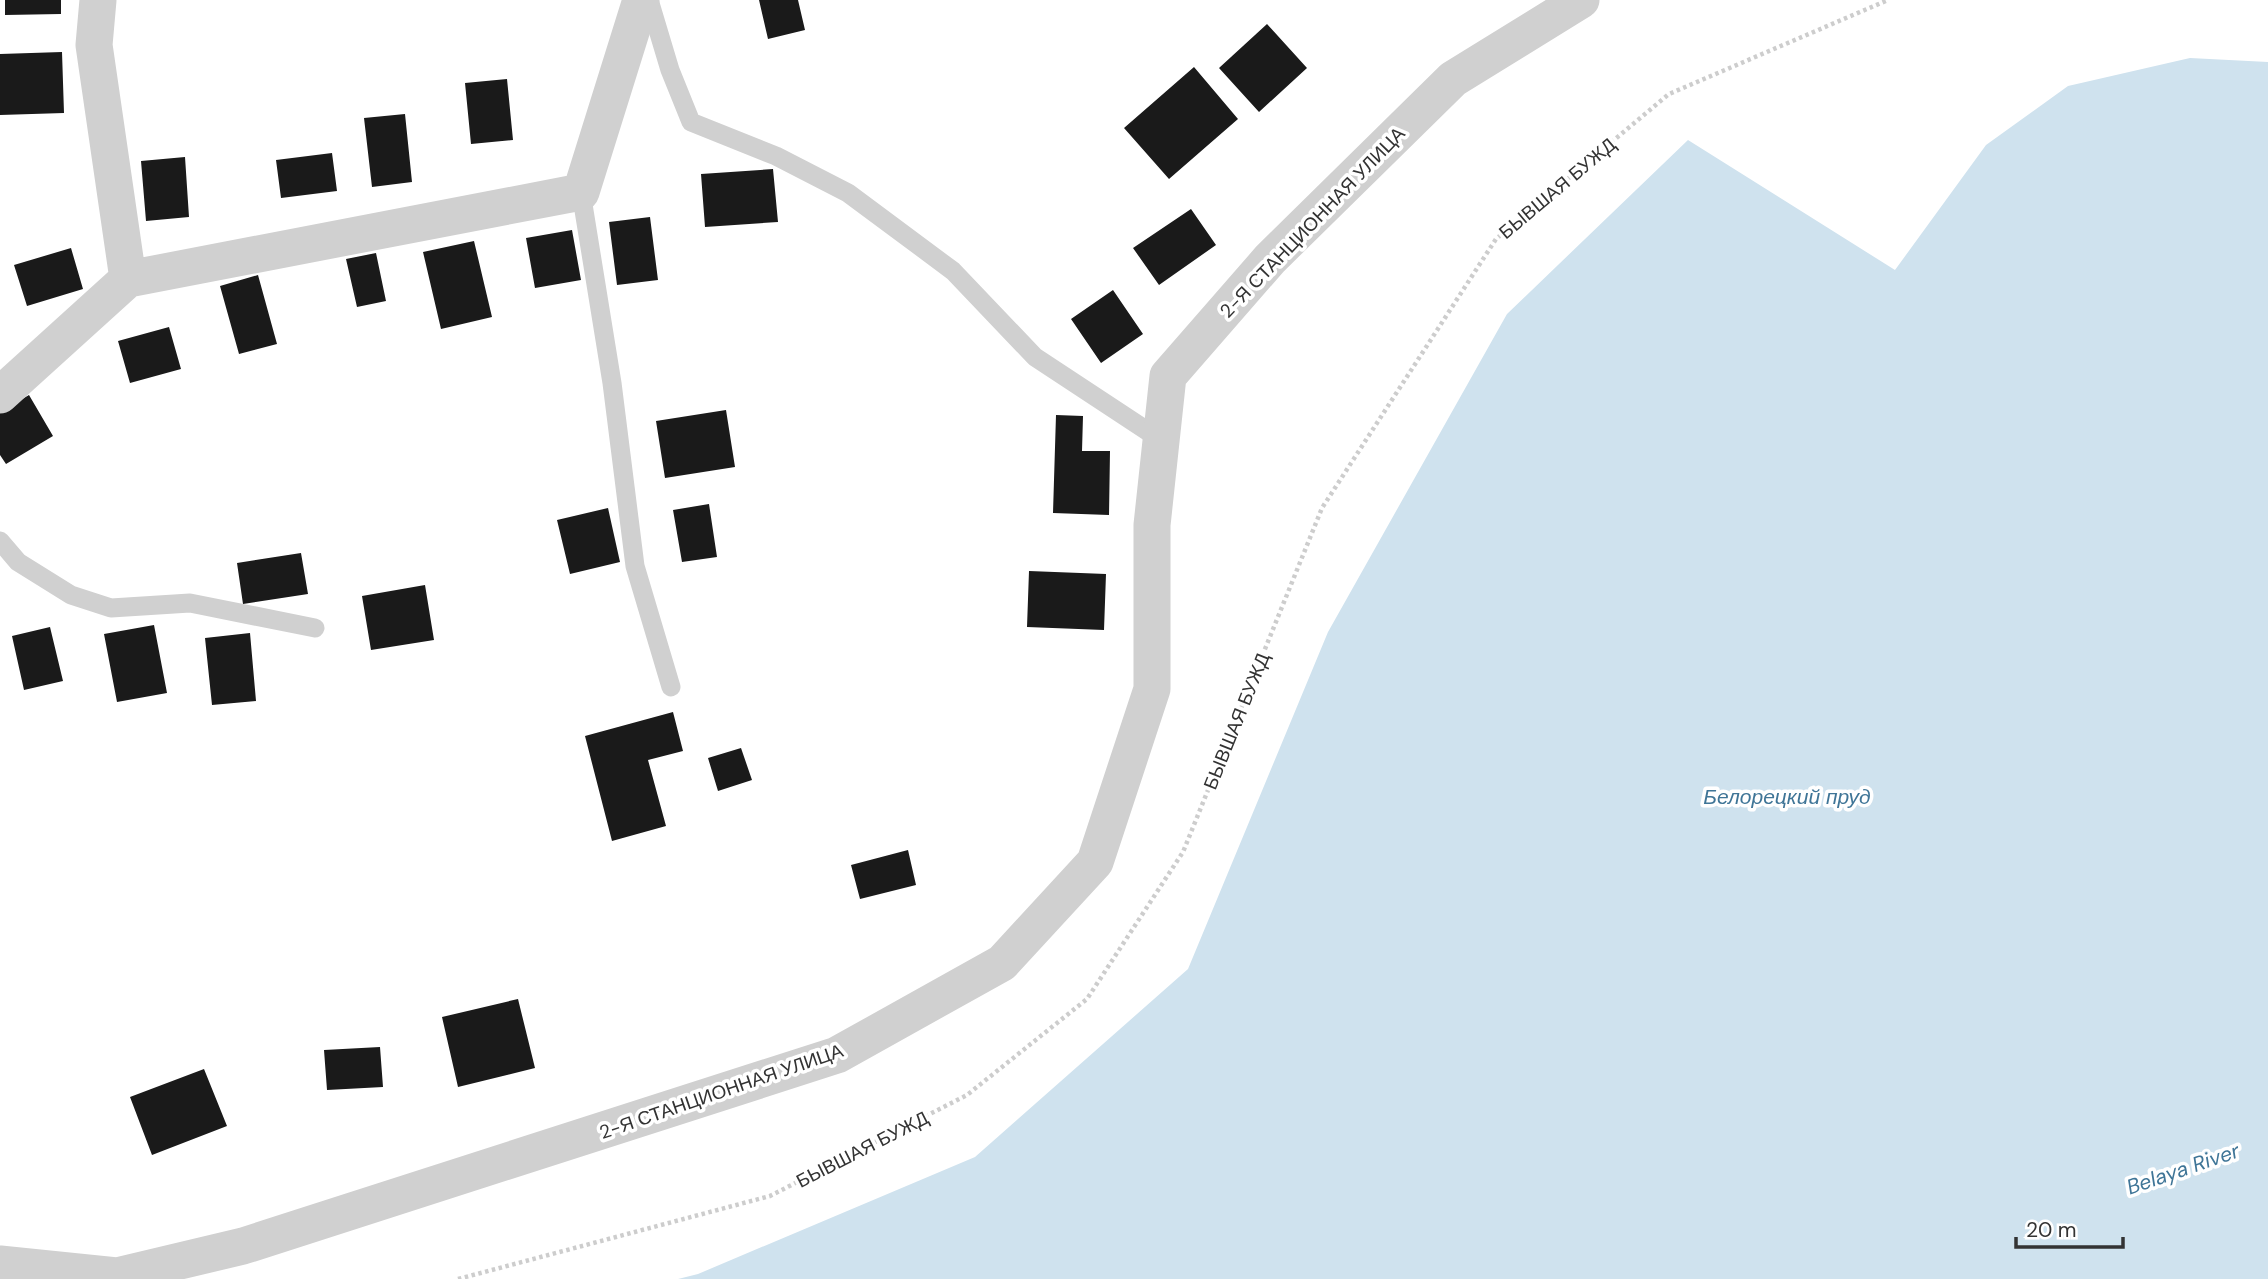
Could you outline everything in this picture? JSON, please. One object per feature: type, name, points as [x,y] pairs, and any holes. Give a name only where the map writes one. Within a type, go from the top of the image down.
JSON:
[{"type":"street","points":[[98,0],[94,45],[128,279]]},
{"type":"street","points":[[0,395],[128,279],[581,192],[641,0]]},
{"type":"street","name":"2-Я СТАНЦИОННАЯ УЛИЦА","points":[[0,1264],[117,1276],[243,1246],[837,1055],[1002,963],[1095,862],[1152,690],[1152,525],[1168,376],[1270,259],[1453,79],[1581,0]]},
{"type":"lane","points":[[649,0],[670,70],[691,122],[776,156],[848,193],[953,271],[1035,357],[1161,440]]},
{"type":"lane","points":[[581,192],[612,383],[635,566],[671,687]]},
{"type":"lane","points":[[0,541],[18,562],[71,595],[111,608],[190,603],[315,628]]},
{"type":"path","name":"БЫВШАЯ БУЖД","points":[[458,1279],[769,1196],[967,1095],[1087,999],[1183,852],[1322,508],[1496,239],[1669,94],[1888,0]]},
{"type":"water","name":"Белорецкий пруд","points":[[2190,58],[2268,62],[2268,1279],[678,1279],[698,1274],[975,1157],[1188,969],[1328,632],[1507,314],[1688,140],[1895,270],[1986,145],[2068,86]]},
{"type":"building","points":[[5,0],[61,0],[61,14],[5,15]]},
{"type":"building","points":[[759,0],[798,0],[805,30],[768,39]]},
{"type":"building","points":[[1267,24],[1307,68],[1259,112],[1219,68]]},
{"type":"building","points":[[62,52],[64,113],[0,115],[0,54]]},
{"type":"building","points":[[1194,67],[1238,119],[1169,179],[1124,128]]},
{"type":"building","points":[[507,79],[513,140],[471,144],[465,83]]},
{"type":"building","points":[[405,114],[412,182],[372,187],[364,118]]},
{"type":"building","points":[[332,153],[337,191],[281,198],[276,160]]},
{"type":"building","points":[[185,157],[189,217],[146,221],[141,161]]},
{"type":"building","points":[[773,169],[778,222],[705,227],[701,174]]},
{"type":"building","points":[[1191,209],[1216,245],[1159,285],[1133,248]]},
{"type":"building","points":[[650,217],[658,280],[617,285],[609,222]]},
{"type":"building","points":[[572,230],[581,280],[535,288],[526,238]]},
{"type":"building","points":[[474,241],[492,317],[441,329],[423,252]]},
{"type":"building","points":[[71,248],[83,289],[27,306],[14,265]]},
{"type":"building","points":[[376,253],[386,301],[357,307],[346,259]]},
{"type":"building","points":[[258,275],[277,344],[239,354],[220,286]]},
{"type":"building","points":[[1113,290],[1143,334],[1101,363],[1071,319]]},
{"type":"building","points":[[169,327],[181,369],[130,383],[118,341]]},
{"type":"building","points":[[29,395],[53,436],[6,464],[0,455],[0,412]]},
{"type":"building","points":[[726,410],[735,467],[665,478],[656,421]]},
{"type":"building","points":[[1056,415],[1083,416],[1082,451],[1110,451],[1109,515],[1053,513]]},
{"type":"building","points":[[709,504],[717,557],[682,562],[673,510]]},
{"type":"building","points":[[608,508],[620,562],[570,574],[557,520]]},
{"type":"building","points":[[301,553],[308,594],[243,604],[237,563]]},
{"type":"building","points":[[1029,571],[1106,574],[1104,630],[1027,627]]},
{"type":"building","points":[[425,585],[434,640],[371,650],[362,596]]},
{"type":"building","points":[[154,625],[167,693],[117,702],[104,634]]},
{"type":"building","points":[[50,627],[63,681],[24,690],[12,636]]},
{"type":"building","points":[[250,633],[256,701],[212,705],[205,638]]},
{"type":"building","points":[[673,712],[683,751],[648,760],[666,826],[612,841],[585,736]]},
{"type":"building","points":[[741,748],[752,780],[718,791],[708,758]]},
{"type":"building","points":[[908,850],[916,885],[860,899],[851,865]]},
{"type":"building","points":[[518,999],[535,1068],[458,1087],[442,1017]]},
{"type":"building","points":[[380,1047],[383,1087],[327,1090],[324,1050]]},
{"type":"building","points":[[204,1069],[227,1126],[152,1155],[130,1097]]},
{"type":"water label","name":"Belaya River","points":[[2183,1169]]}]
